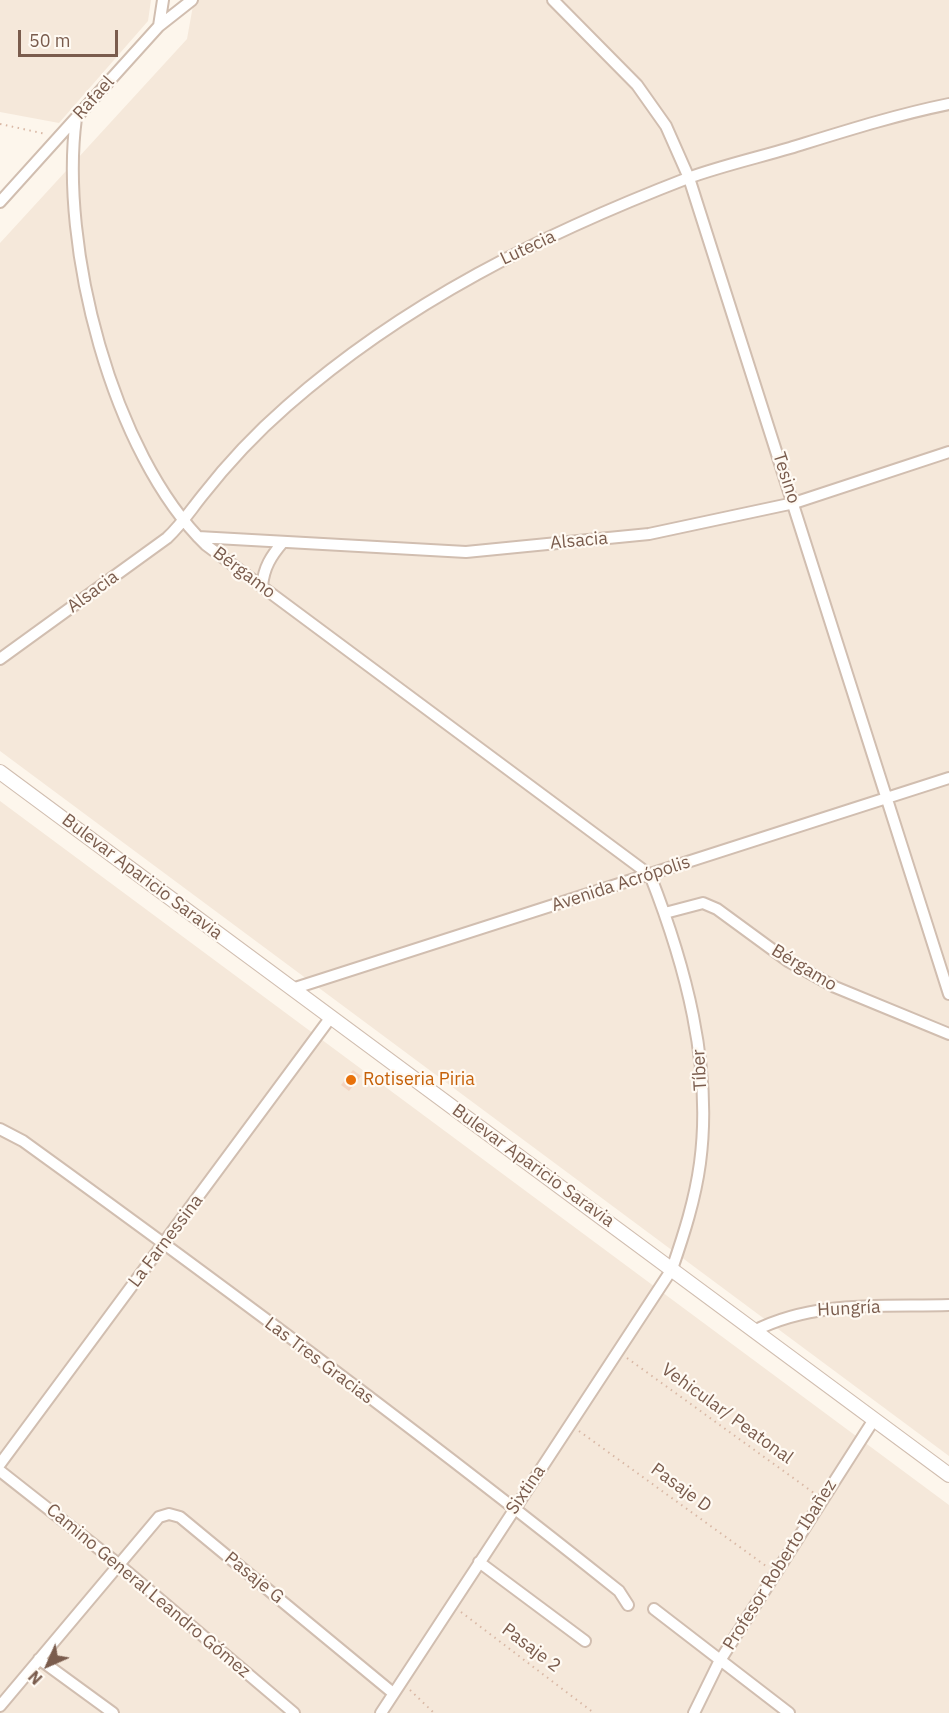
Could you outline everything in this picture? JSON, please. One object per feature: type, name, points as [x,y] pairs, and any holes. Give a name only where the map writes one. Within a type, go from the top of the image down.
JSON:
[{"type":"street","points":[[159,26],[163,0]]},
{"type":"street","name":"Rafael","points":[[0,202],[159,26],[192,0]]},
{"type":"street","name":"Tesino","points":[[553,0],[637,85],[666,126],[689,178],[949,994]]},
{"type":"street","name":"Lutecia","points":[[184,522],[201,496],[247,445],[287,406],[365,342],[404,315],[514,253],[689,178],[902,114],[949,104]]},
{"type":"street","name":"Bérgamo","points":[[75,118],[73,156],[77,237],[95,326],[110,375],[140,449],[184,522],[198,537],[262,586],[650,874]]},
{"type":"street","name":"Alsacia","points":[[198,537],[466,552],[649,534],[794,503],[949,452]]},
{"type":"street","name":"Alsacia","points":[[0,659],[167,538],[184,522]]},
{"type":"street","points":[[262,586],[267,564],[283,542]]},
{"type":"street","name":"Bulevar Aparicio Saravia","points":[[0,772],[672,1269],[873,1421],[949,1475]]},
{"type":"street","name":"Avenida Acrópolis","points":[[292,989],[949,778]]},
{"type":"street","name":"Tíber","points":[[650,874],[665,913],[696,1026],[701,1071],[700,1164],[694,1197],[672,1269]]},
{"type":"street","name":"Bérgamo","points":[[665,913],[703,903],[788,961],[835,987],[949,1034]]},
{"type":"street","name":"La Farnessina","points":[[0,1464],[331,1017]]},
{"type":"street","name":"Las Tres Gracias","points":[[0,1129],[23,1142],[165,1244],[514,1507],[619,1591],[628,1605]]},
{"type":"street","name":"Sixtina","points":[[381,1713],[672,1269]]},
{"type":"street","name":"Hungría","points":[[754,1330],[780,1317],[816,1309],[949,1305]]},
{"type":"street","name":"Profesor Roberto Ibañez","points":[[694,1713],[719,1662],[873,1421]]},
{"type":"street","name":"Camino General Leandro Gómez","points":[[0,1471],[117,1563],[294,1713]]},
{"type":"street","name":"Pasaje G","points":[[0,1706],[117,1563],[159,1517],[169,1514],[180,1517],[393,1693]]},
{"type":"street","points":[[479,1562],[585,1641]]},
{"type":"street","points":[[654,1609],[719,1662],[789,1713]]},
{"type":"street","points":[[39,1659],[113,1713]]},
{"type":"path","points":[[0,124],[58,137]]},
{"type":"path","name":"Vehicular/ Peatonal","points":[[618,1351],[822,1498]]},
{"type":"path","name":"Pasaje D","points":[[570,1425],[775,1573]]},
{"type":"path","name":"Pasaje 2","points":[[451,1605],[594,1713]]},
{"type":"path","points":[[400,1682],[434,1713]]},
{"type":"shaded area","points":[[0,0],[151,0],[148,21],[59,123],[0,112]]},
{"type":"shaded area","points":[[194,0],[949,0],[949,1456],[0,751],[0,243],[187,39]]},
{"type":"shaded area","points":[[0,801],[949,1505],[949,1713],[0,1713]]},
{"type":"building","name":"Rotiseria Piria","points":[[353,1070],[361,1076],[349,1091],[341,1085]]},
{"type":"place","name":"Rotiseria Piria","points":[[351,1080]]}]
